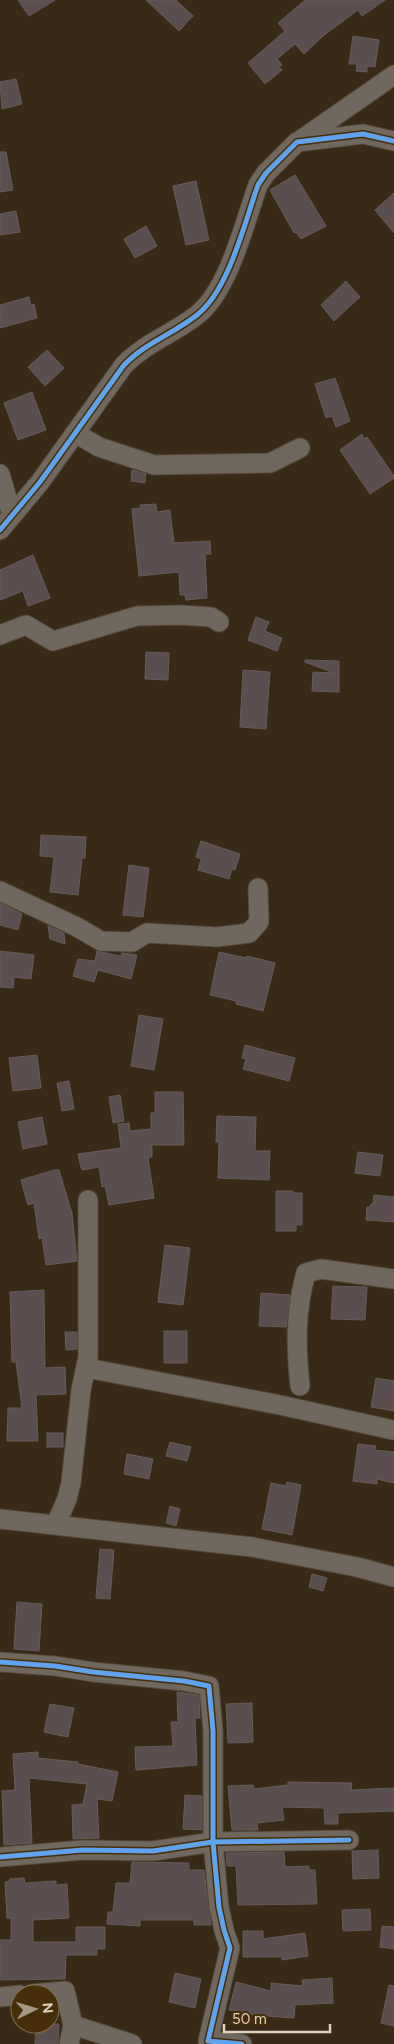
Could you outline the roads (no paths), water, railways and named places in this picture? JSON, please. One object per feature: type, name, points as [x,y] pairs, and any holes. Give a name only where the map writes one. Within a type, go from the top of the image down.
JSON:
[{"type":"street","points":[[0,530],[40,482],[124,365],[135,353],[196,316],[213,300],[225,279],[258,185],[266,173],[297,142],[394,75]]},
{"type":"street","points":[[297,142],[363,134],[394,141]]},
{"type":"street","points":[[75,433],[99,447],[154,465],[270,463],[300,448]]},
{"type":"street","points":[[0,474],[12,515]]},
{"type":"street","points":[[0,635],[26,625],[53,641],[136,616],[180,615],[211,618],[219,622]]},
{"type":"street","points":[[0,891],[77,927],[100,941],[132,942],[148,933],[217,937],[249,932],[260,922],[258,888]]},
{"type":"street","points":[[56,1524],[67,1499],[71,1483],[81,1390],[87,1368],[88,1200]]},
{"type":"street","points":[[300,1386],[296,1352],[301,1290],[306,1273],[321,1269],[394,1279]]},
{"type":"street","points":[[87,1368],[280,1405],[393,1430]]},
{"type":"street","points":[[0,1519],[252,1547],[357,1568],[394,1578]]},
{"type":"street","points":[[0,1662],[56,1666],[92,1672],[184,1681],[209,1686],[213,1731],[213,1842],[219,1907],[230,1948],[208,2041],[242,2044]]},
{"type":"street","points":[[0,1857],[83,1850],[153,1851],[213,1842],[349,1840]]},
{"type":"street","points":[[60,1991],[65,1991],[72,2025],[69,2044]]},
{"type":"street","points":[[72,2025],[132,2044]]}]
